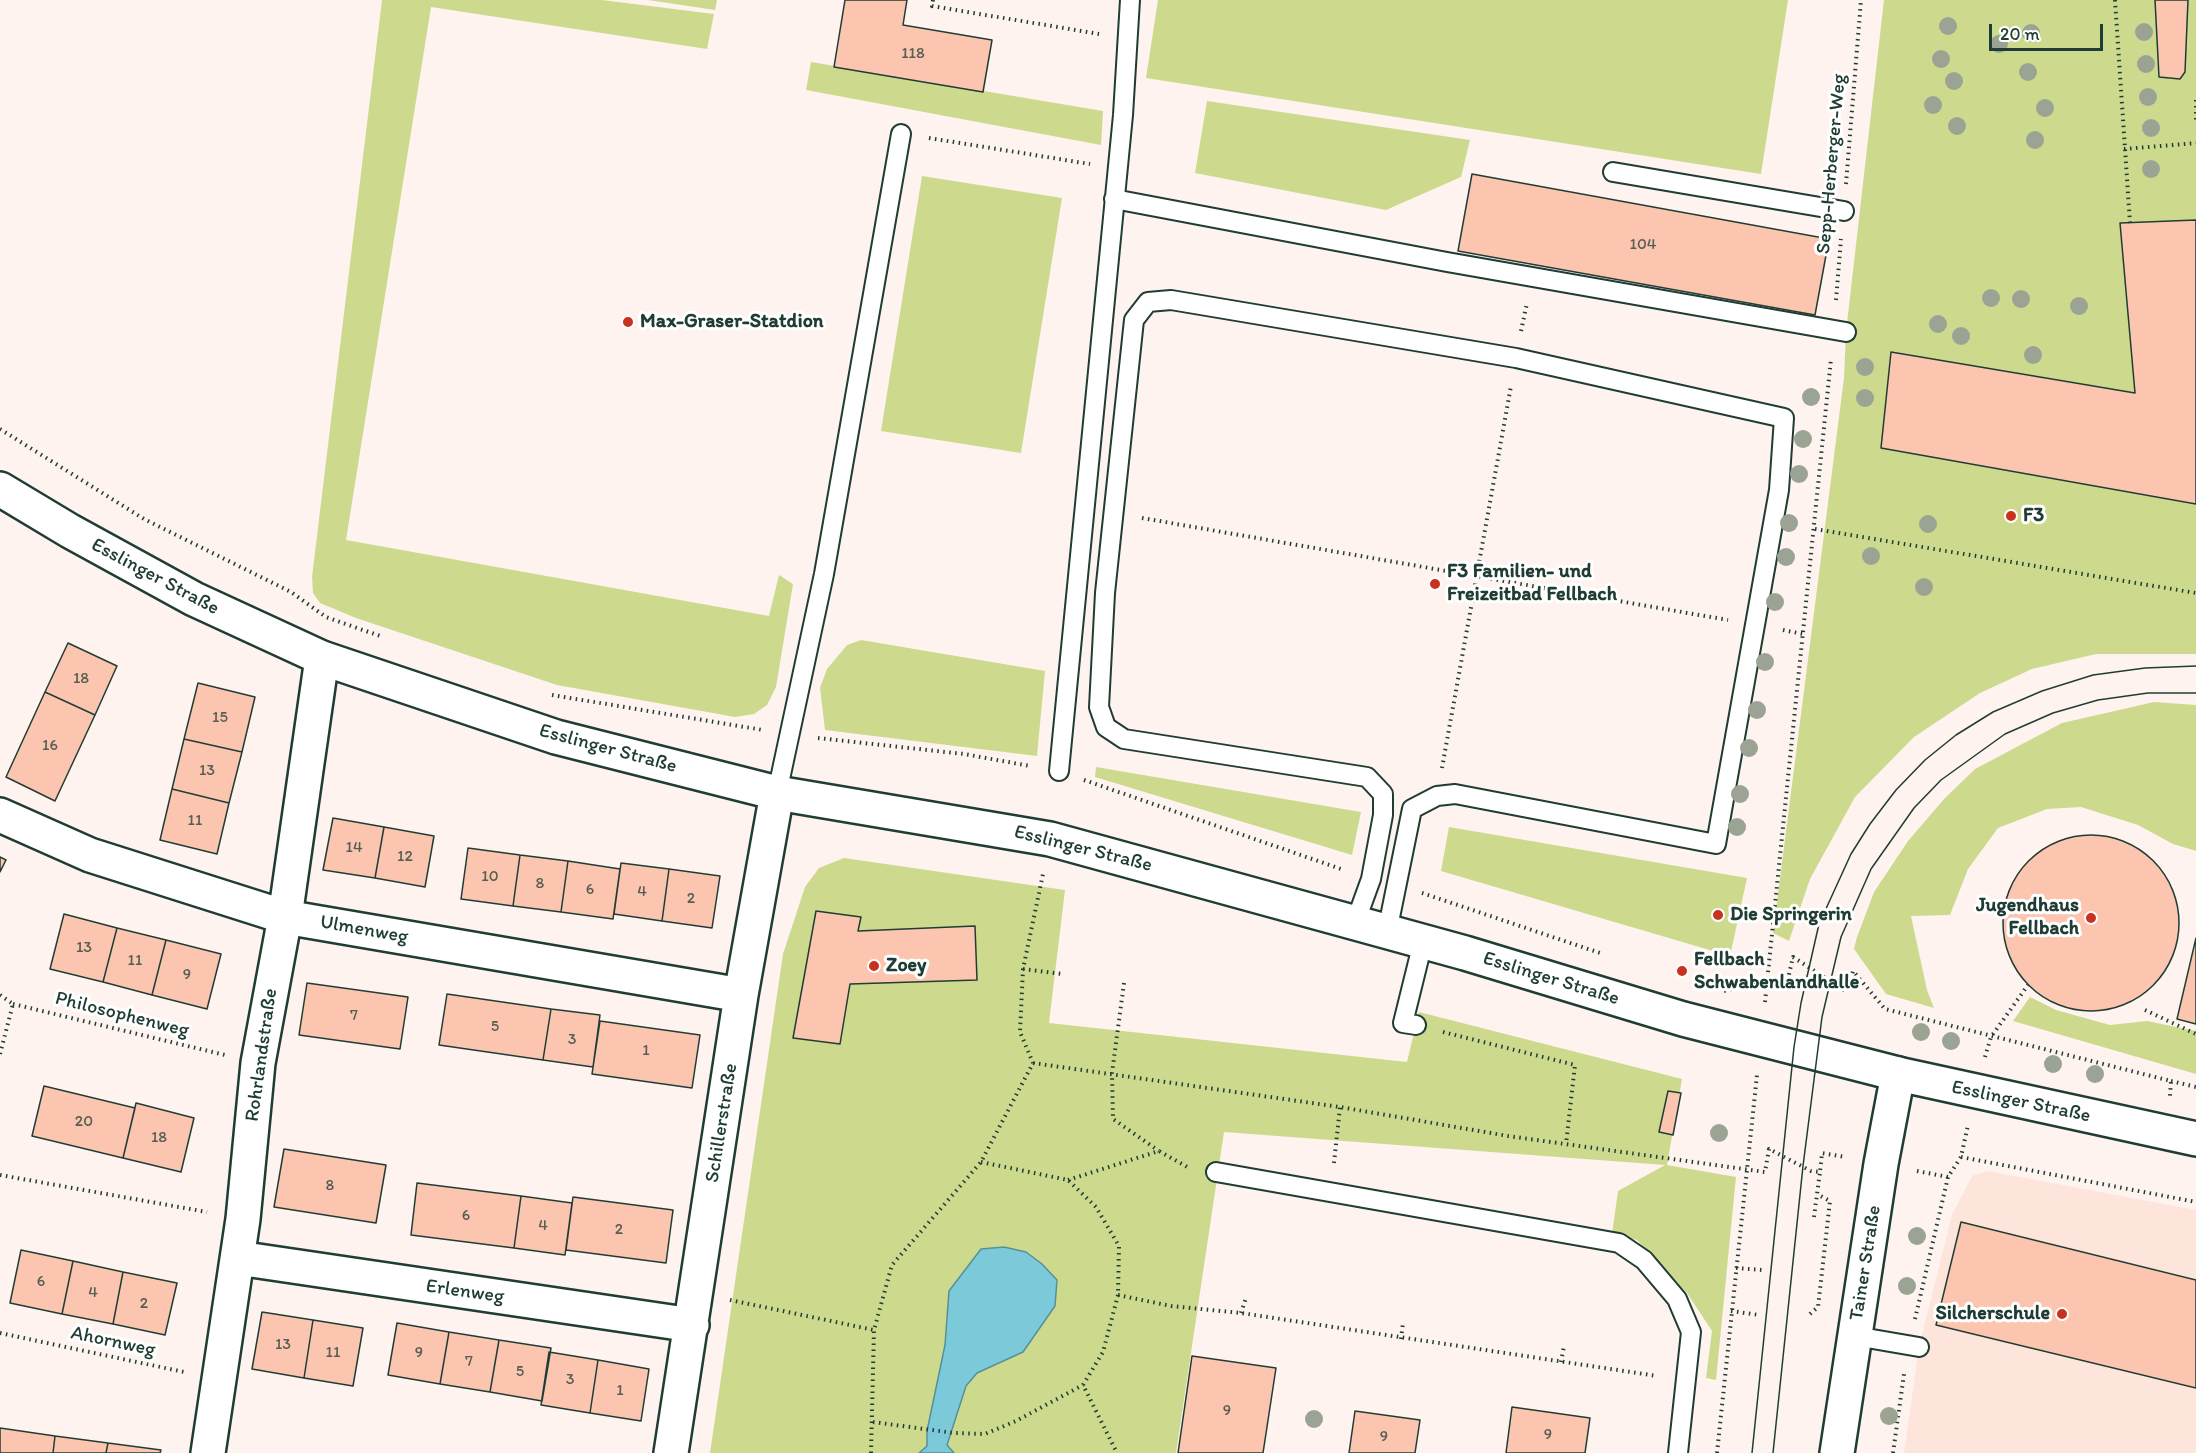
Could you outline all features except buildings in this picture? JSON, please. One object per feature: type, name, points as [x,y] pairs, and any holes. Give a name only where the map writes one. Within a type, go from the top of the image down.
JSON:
[{"type":"street","name":"Esslinger Straße","points":[[0,489],[70,531],[194,599],[322,658],[556,737],[777,793],[1050,839],[1423,942],[1683,1019],[1898,1074],[2181,1136]]},
{"type":"street","name":"Rohrlandstraße","points":[[208,1453],[221,1380],[243,1219],[258,1063],[285,917],[322,658]]},
{"type":"street","name":"Schillerstraße","points":[[671,1453],[741,995],[777,793]]},
{"type":"street","name":"Ulmenweg","points":[[0,815],[90,855],[285,917],[741,995]]},
{"type":"street","name":"Tainer Straße","points":[[1837,1453],[1881,1164],[1898,1074]]},
{"type":"street","name":"Erlenweg","points":[[238,1258],[692,1325]]},
{"type":"lane","points":[[1059,771],[1118,169],[1130,0]]},
{"type":"lane","points":[[777,793],[824,574],[902,134]]},
{"type":"lane","points":[[1612,172],[1844,211]]},
{"type":"lane","points":[[1114,199],[1840,331]]},
{"type":"lane","points":[[1355,923],[1371,879],[1381,836],[1383,794],[1367,777],[1124,738],[1106,727],[1099,707],[1105,593],[1134,320],[1148,302],[1171,300],[1516,358],[1784,418],[1779,490],[1716,844],[1455,794],[1437,796],[1412,809],[1387,932]]},
{"type":"lane","points":[[1416,1025],[1403,1023],[1423,942]]},
{"type":"lane","points":[[1216,1172],[1619,1243],[1644,1260],[1677,1299],[1691,1332],[1688,1380],[1678,1453]]},
{"type":"lane","points":[[1855,1336],[1914,1346]]},
{"type":"path","points":[[933,0],[932,6],[1128,39]]},
{"type":"path","name":"Sepp-Herberger-Weg","points":[[1717,1453],[1803,633],[1840,331],[1844,211],[1861,0]]},
{"type":"path","points":[[2115,0],[2130,223]]},
{"type":"path","points":[[2196,100],[2196,121]]},
{"type":"path","points":[[902,134],[1118,169]]},
{"type":"path","points":[[2124,149],[2196,143]]},
{"type":"path","points":[[1437,796],[1532,276]]},
{"type":"path","points":[[0,429],[144,519],[291,592],[326,617],[391,640]]},
{"type":"path","points":[[1115,513],[1476,578],[1803,633]]},
{"type":"path","points":[[1815,529],[2196,593]]},
{"type":"path","points":[[543,693],[790,735],[964,754],[1059,771],[1371,879]]},
{"type":"path","points":[[1421,893],[1422,882]]},
{"type":"path","points":[[1396,886],[1608,956]]},
{"type":"path","points":[[1033,1063],[1020,1032],[1023,969],[1040,891]]},
{"type":"path","points":[[1719,993],[1767,979],[1786,987],[1793,957],[1847,992],[1853,971],[1885,1009],[2196,1087]]},
{"type":"path","points":[[1023,969],[1062,974]]},
{"type":"path","points":[[1124,983],[1112,1073],[1113,1119],[1185,1167],[1216,1172]]},
{"type":"path","points":[[1991,1037],[2028,985]]},
{"type":"path","name":"Philosophenweg","points":[[0,995],[13,1004],[223,1055]]},
{"type":"path","points":[[0,1054],[13,1004]]},
{"type":"path","points":[[2145,1011],[2196,1034]]},
{"type":"path","points":[[1416,1025],[1575,1065],[1566,1144]]},
{"type":"path","points":[[1033,1063],[1766,1172]]},
{"type":"path","points":[[871,1453],[874,1330],[892,1265],[981,1162],[1033,1063]]},
{"type":"path","points":[[2171,1081],[2181,1136]]},
{"type":"path","points":[[1331,1192],[1340,1107]]},
{"type":"path","points":[[981,1162],[1068,1180],[1159,1151]]},
{"type":"path","points":[[1893,1453],[1948,1177],[1961,1157],[2196,1202]]},
{"type":"path","points":[[1814,1218],[1820,1172]]},
{"type":"path","points":[[0,1175],[243,1219]]},
{"type":"path","points":[[873,1422],[916,1426],[954,1433],[985,1434],[1016,1421],[1083,1385],[1103,1352],[1118,1295],[1119,1246],[1096,1207],[1068,1180]]},
{"type":"path","points":[[1810,1314],[1818,1307],[1830,1201],[1817,1194]]},
{"type":"path","points":[[1736,1268],[1763,1270]]},
{"type":"path","points":[[696,1293],[874,1330]]},
{"type":"path","points":[[1118,1295],[1171,1306],[1241,1313],[1401,1339],[1688,1380]]},
{"type":"path","points":[[1241,1313],[1246,1298]]},
{"type":"path","points":[[1731,1311],[1759,1315]]},
{"type":"path","points":[[1401,1339],[1403,1323]]},
{"type":"path","name":"Ahornweg","points":[[0,1334],[221,1380]]},
{"type":"path","points":[[1561,1362],[1564,1346]]},
{"type":"path","points":[[1083,1385],[1117,1453]]},
{"type":"shaded area","name":"Silcherschule","points":[[1988,1171],[2196,1210],[2196,1453],[1904,1453],[1919,1347],[1952,1215],[1972,1176]]},
{"type":"green space","points":[[382,0],[602,0],[714,14],[707,49],[431,7],[346,540],[769,616],[779,575],[793,584],[776,687],[767,705],[754,714],[735,717],[557,685],[356,618],[320,603],[313,593],[312,577]]},
{"type":"green space","points":[[648,0],[717,0],[715,10]]},
{"type":"green space","points":[[1158,0],[1788,0],[1761,174],[1146,78]]},
{"type":"green space","name":"F3","points":[[1884,0],[2196,0],[2196,654],[2096,654],[2032,669],[1980,693],[1914,737],[1855,797],[1810,879],[1789,941],[1773,933],[1844,378],[1846,332]]},
{"type":"green space","points":[[811,62],[1103,111],[1101,145],[806,90]]},
{"type":"green space","points":[[1207,101],[1470,140],[1461,177],[1386,210],[1195,173]]},
{"type":"green space","points":[[922,176],[1062,198],[1021,453],[881,431]]},
{"type":"green space","points":[[861,640],[1045,671],[1037,756],[825,730],[820,688],[827,669],[847,645]]},
{"type":"green space","points":[[2154,702],[2196,705],[2196,851],[2173,844],[2138,825],[2081,807],[2047,809],[1998,828],[1968,869],[1950,915],[1911,916],[1927,990],[1934,1008],[1886,994],[1854,949],[1857,937],[1874,892],[1908,841],[1944,799],[1975,769],[2062,723]]},
{"type":"green space","points":[[1096,767],[1361,812],[1352,855],[1095,777]]},
{"type":"green space","points":[[1449,827],[1747,878],[1730,956],[1441,871]]},
{"type":"green space","points":[[844,858],[1065,890],[1049,1023],[1407,1062],[1419,1012],[1682,1079],[1667,1165],[1736,1177],[1716,1380],[1706,1378],[1712,1331],[1687,1293],[1637,1240],[1612,1234],[1618,1191],[1665,1165],[1224,1132],[1176,1453],[710,1453],[783,954],[805,887],[819,868]]},
{"type":"green space","points":[[2030,997],[2056,1010],[2110,1025],[2147,1021],[2196,1031],[2196,1074],[2013,1021]]},
{"type":"water","points":[[1004,1247],[1026,1252],[1042,1264],[1057,1280],[1055,1306],[1023,1352],[977,1373],[966,1386],[947,1445],[954,1453],[919,1453],[927,1446],[927,1431],[945,1345],[949,1291],[981,1249]]},
{"type":"tram line","points":[[1752,1453],[1794,1047],[1801,1003],[1819,924],[1851,854],[1896,790],[1925,760],[1956,735],[1993,712],[2042,691],[2093,675],[2145,668],[2196,666]]},
{"type":"tram line","points":[[1773,1453],[1803,1166],[1822,1017],[1841,937],[1871,869],[1914,808],[1941,780],[2005,734],[2053,713],[2098,700],[2148,693],[2196,693]]},
{"type":"place","name":"Max-Graser-Statdion","points":[[628,322]]},
{"type":"place","name":"F3","points":[[2011,516]]},
{"type":"place","name":"F3 Familien- und Freizeitbad Fellbach","points":[[1435,584]]},
{"type":"place","name":"Die Springerin","points":[[1718,915]]},
{"type":"place","name":"Jugendhaus Fellbach","points":[[2091,918]]},
{"type":"place","name":"Zoey","points":[[874,966]]},
{"type":"place","name":"Fellbach Schwabenlandhalle","points":[[1682,971]]},
{"type":"place","name":"Silcherschule","points":[[2062,1314]]}]
